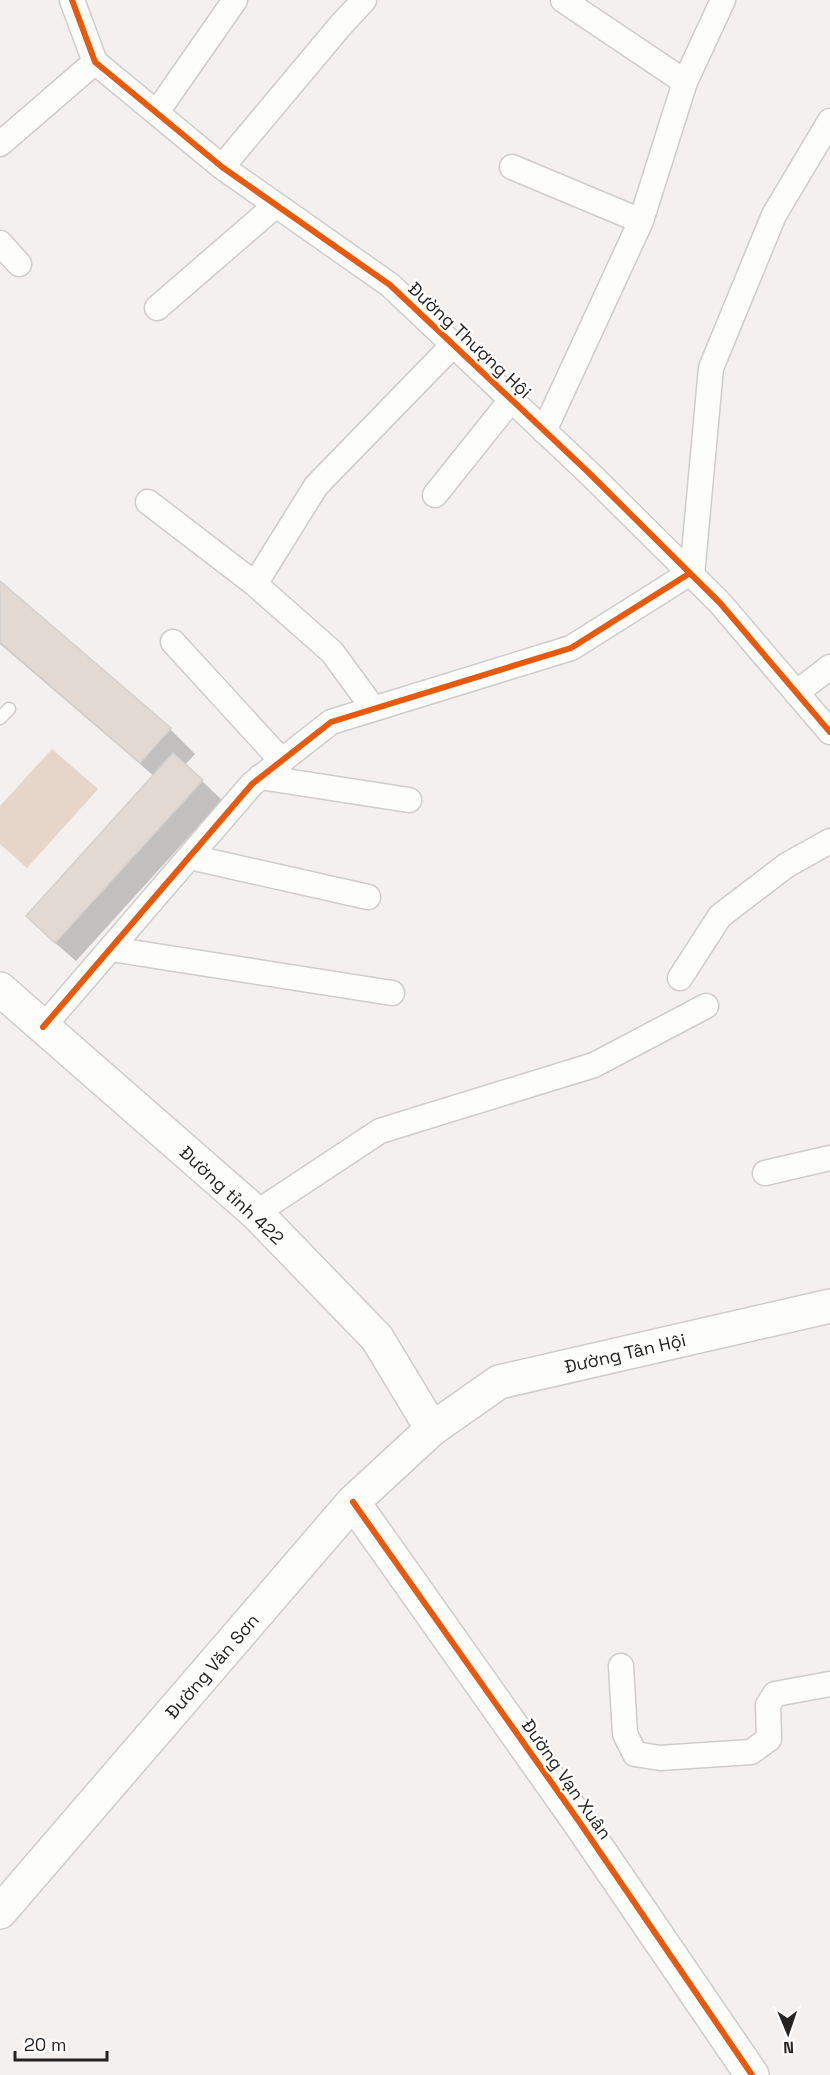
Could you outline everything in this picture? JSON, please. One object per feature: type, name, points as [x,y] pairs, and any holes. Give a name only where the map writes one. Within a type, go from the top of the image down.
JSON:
[{"type":"main road","name":"Đường tỉnh 422","points":[[0,989],[256,1214],[376,1338],[432,1429]]},
{"type":"main road","name":"Đường Tân Hội","points":[[432,1429],[499,1382],[830,1306]]},
{"type":"main road","name":"Đường Văn Sơn","points":[[0,1912],[353,1502],[432,1429]]},
{"type":"main road","name":"Đường Vạn Xuân","points":[[353,1502],[578,1820],[752,2075]]},
{"type":"street","points":[[0,144],[95,62],[72,0]]},
{"type":"street","points":[[157,112],[235,0]]},
{"type":"street","points":[[222,167],[364,0]]},
{"type":"street","points":[[563,0],[685,82]]},
{"type":"street","points":[[544,431],[641,220],[685,82],[723,0]]},
{"type":"street","name":"Đường Thượng Hội","points":[[95,62],[222,167],[390,285],[588,472],[720,603],[830,732]]},
{"type":"street","points":[[43,1027],[252,784],[331,722],[571,648],[691,574],[711,368],[774,215],[830,121]]},
{"type":"street","points":[[512,167],[641,220]]},
{"type":"street","points":[[157,308],[276,205]]},
{"type":"street","points":[[0,243],[19,264]]},
{"type":"street","points":[[255,584],[316,486],[453,345]]},
{"type":"street","points":[[435,495],[511,400]]},
{"type":"street","points":[[148,502],[255,584],[332,652],[373,708]]},
{"type":"street","points":[[173,642],[282,761]]},
{"type":"street","points":[[796,693],[830,667]]},
{"type":"street","points":[[260,777],[409,800]]},
{"type":"street","points":[[680,978],[720,916],[787,864],[830,841]]},
{"type":"street","points":[[190,857],[368,897]]},
{"type":"street","points":[[111,949],[392,993]]},
{"type":"street","points":[[256,1214],[380,1131],[594,1065],[706,1006]]},
{"type":"street","points":[[765,1173],[830,1158]]},
{"type":"street","points":[[621,1666],[625,1734],[635,1754],[660,1758],[751,1752],[770,1739],[768,1705],[774,1694],[830,1684]]},
{"type":"lane","points":[[0,718],[9,709]]},
{"type":"shaded area","points":[[52,749],[98,789],[27,868],[0,844],[0,806]]},
{"type":"building","points":[[0,581],[171,728],[140,763],[0,642]]},
{"type":"building","points":[[173,753],[203,780],[55,943],[26,916]]},
{"type":"cycle path","points":[[72,0],[95,62],[222,167],[390,285],[588,472],[720,603],[830,732]]},
{"type":"cycle path","points":[[43,1027],[252,784],[331,722],[571,648],[690,573]]},
{"type":"cycle path","points":[[353,1502],[578,1820],[752,2075]]}]
